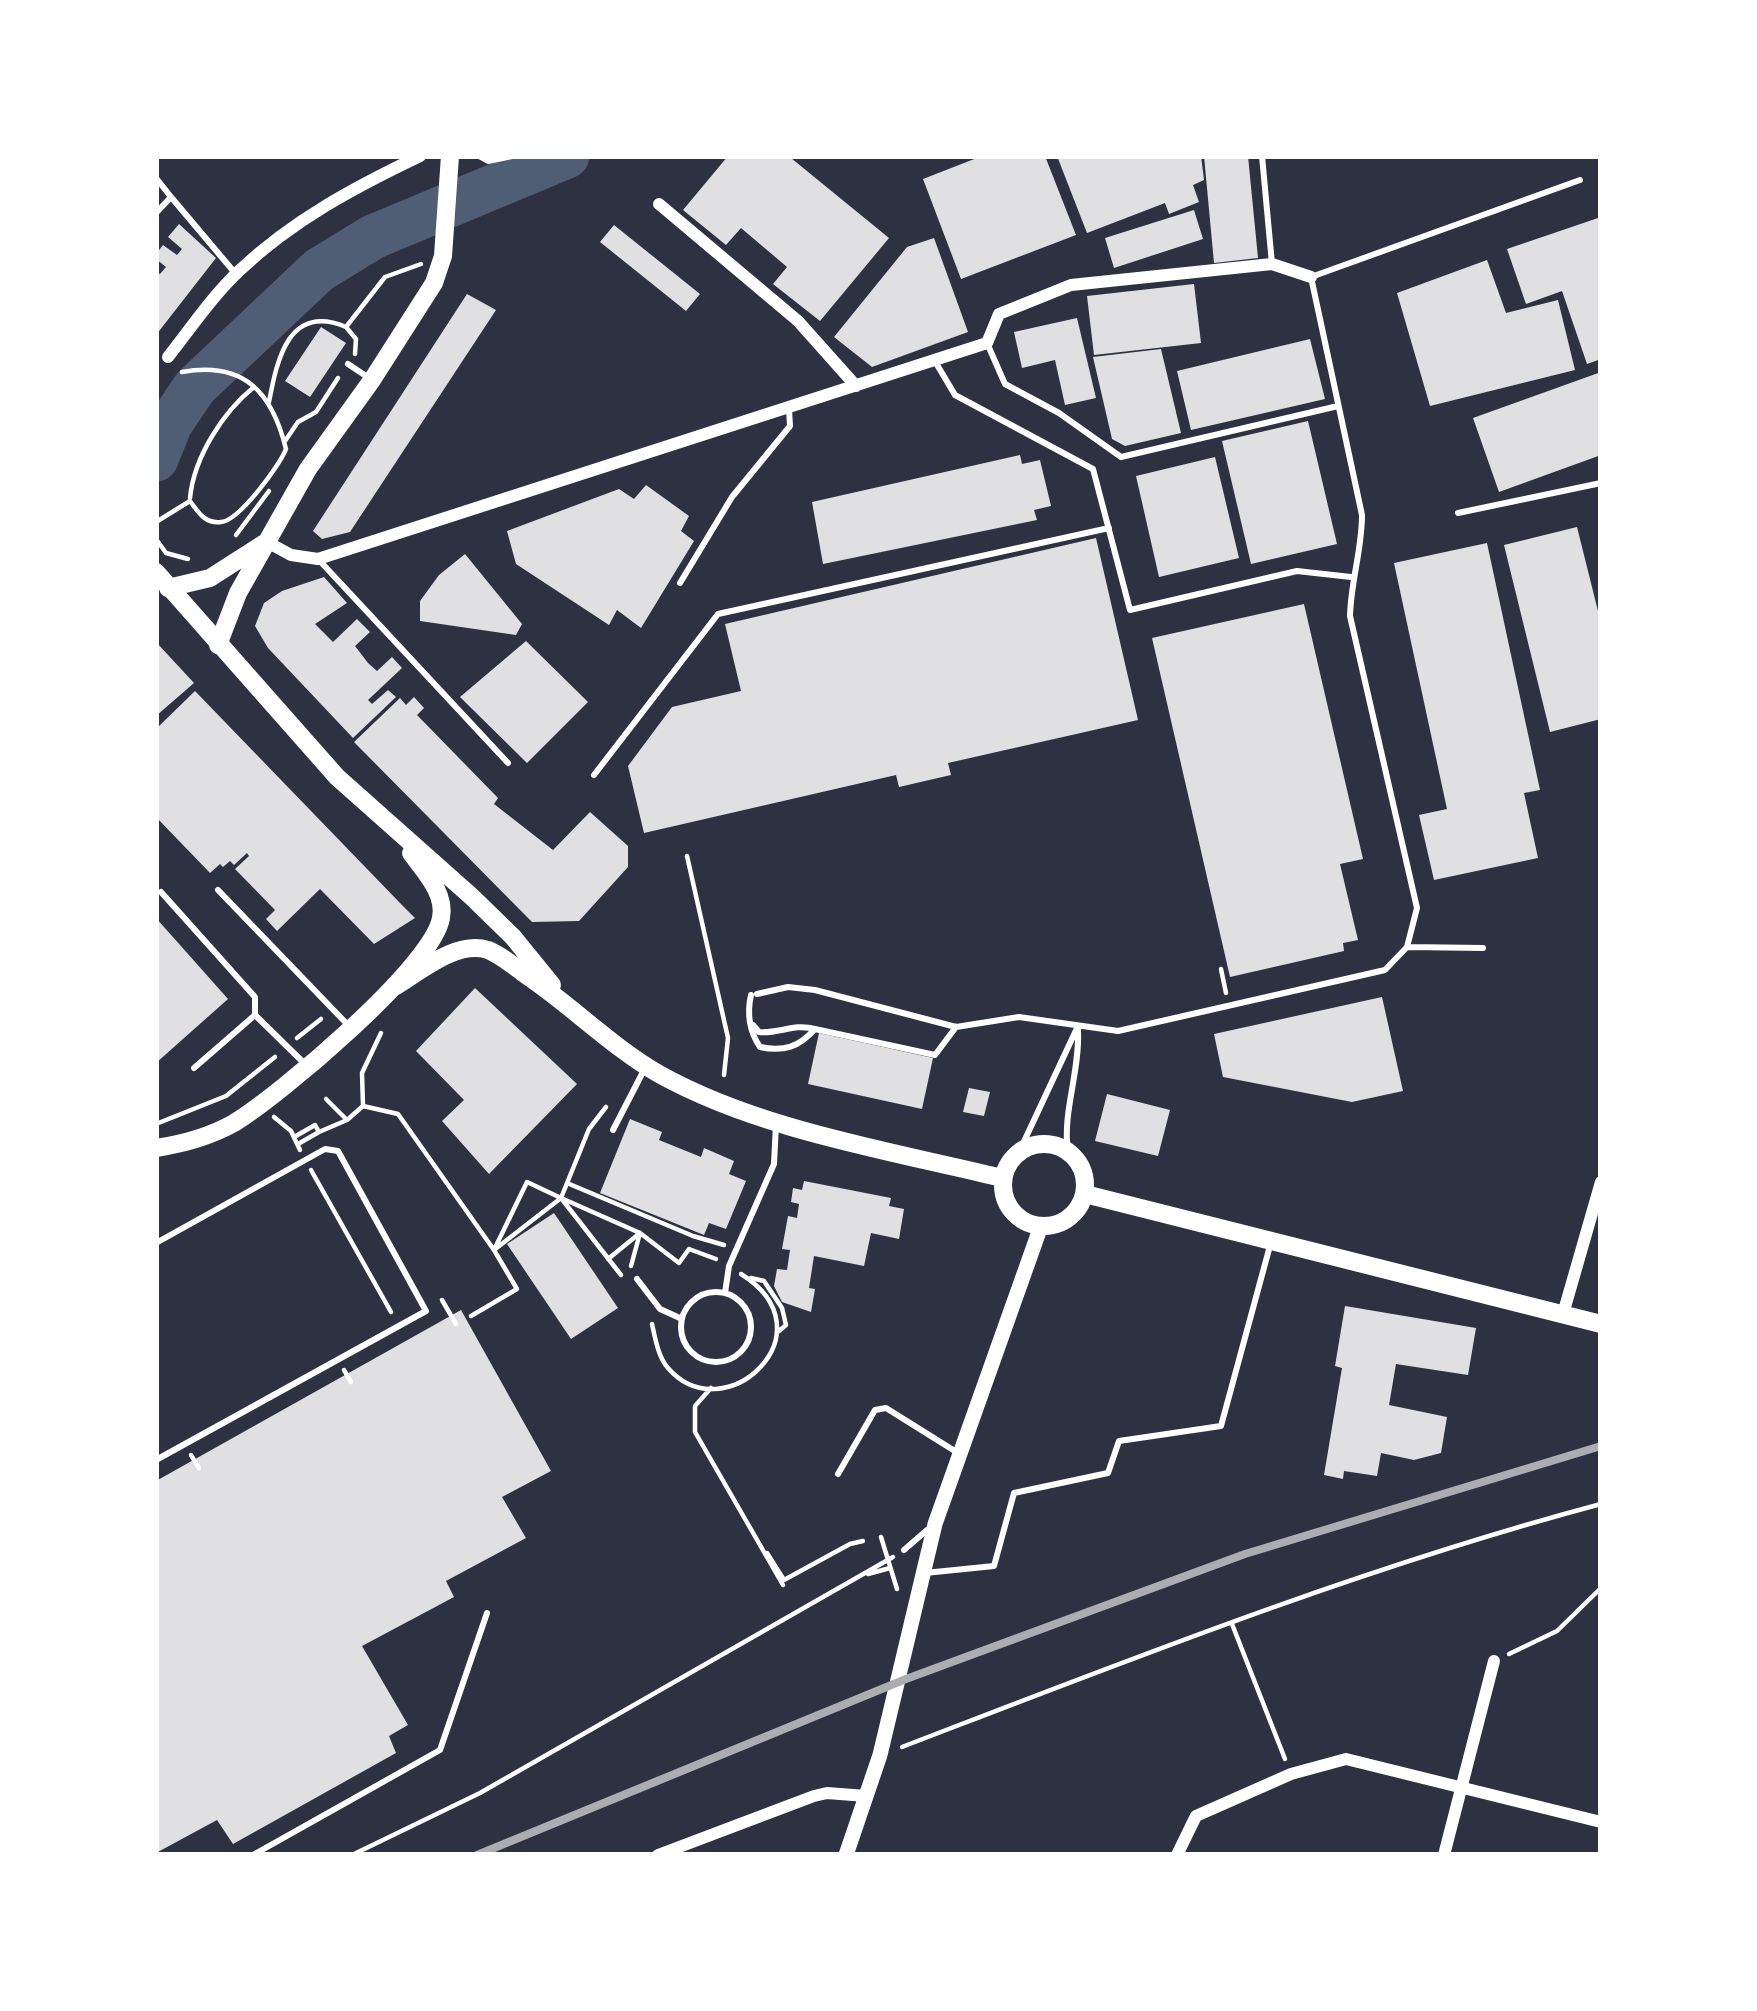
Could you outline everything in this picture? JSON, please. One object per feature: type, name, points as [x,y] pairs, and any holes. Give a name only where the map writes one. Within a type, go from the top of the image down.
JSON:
[{"type":"main road","points":[[218,645],[238,593],[308,469],[434,283],[443,256],[450,156]]},
{"type":"main road","points":[[160,582],[210,578],[266,542]]},
{"type":"main road","points":[[160,582],[337,777],[498,922],[566,1002]]},
{"type":"main road","points":[[396,986],[434,935],[442,916],[433,882],[398,834]]},
{"type":"main road","points":[[156,1148],[229,1126],[261,1106],[396,986],[447,955],[476,948],[491,951],[566,1002],[646,1066],[698,1094],[776,1120],[1002,1178]]},
{"type":"main road","points":[[1053,1144],[1079,1162],[1085,1194],[1069,1218],[1041,1226],[1011,1211],[1002,1178],[1008,1162],[1020,1150],[1053,1144]]},
{"type":"main road","points":[[1085,1194],[1601,1324]]},
{"type":"street","points":[[168,357],[236,274],[305,216],[420,156]]},
{"type":"street","points":[[659,204],[799,321],[856,386]]},
{"type":"street","points":[[266,542],[291,555],[318,559],[987,344],[999,314],[1071,285],[1272,264],[1311,277]]},
{"type":"street","points":[[1563,1313],[1601,1182]]},
{"type":"street","points":[[846,1855],[880,1755],[935,1524],[1041,1226]]},
{"type":"street","points":[[1444,1855],[1494,1661]]},
{"type":"street","points":[[1177,1855],[1196,1816],[1291,1774],[1346,1759],[1601,1822]]},
{"type":"street","points":[[658,1855],[827,1792],[866,1796]]},
{"type":"lane","points":[[479,156],[488,161],[512,156]]},
{"type":"lane","points":[[1262,156],[1272,264]]},
{"type":"lane","points":[[156,178],[236,274]]},
{"type":"lane","points":[[815,1029],[800,1045],[776,1050],[760,1047],[748,1011],[754,994],[788,987],[815,990],[956,1027],[1019,1017],[1118,1031],[1385,970],[1407,947],[1417,908],[1350,616],[1351,578],[1362,549],[1361,515],[1311,277],[1580,181]]},
{"type":"lane","points":[[156,213],[171,196]]},
{"type":"lane","points":[[987,344],[1005,384],[1059,413],[1121,457],[1340,406]]},
{"type":"lane","points":[[935,360],[955,395],[1094,470],[1130,610],[1297,571],[1351,578]]},
{"type":"lane","points":[[348,364],[372,380]]},
{"type":"lane","points":[[680,583],[732,497],[790,426],[789,406]]},
{"type":"lane","points":[[1458,513],[1601,483]]},
{"type":"lane","points":[[594,775],[718,614],[1108,528]]},
{"type":"lane","points":[[318,559],[508,763]]},
{"type":"lane","points":[[218,890],[349,1027]]},
{"type":"lane","points":[[161,892],[256,998],[255,1015],[194,1068]]},
{"type":"lane","points":[[1407,947],[1483,948]]},
{"type":"lane","points":[[255,1015],[307,1066]]},
{"type":"lane","points":[[750,1022],[759,1032],[800,1025],[935,1055],[956,1027]]},
{"type":"lane","points":[[1020,1150],[1078,1026]]},
{"type":"lane","points":[[1068,1151],[1065,1133],[1080,1061],[1078,1026]]},
{"type":"lane","points":[[613,1130],[646,1066]]},
{"type":"lane","points":[[724,1293],[729,1266],[774,1164],[776,1120]]},
{"type":"lane","points":[[156,1243],[325,1149],[338,1151],[426,1311],[156,1460]]},
{"type":"lane","points":[[923,1573],[994,1566],[1014,1493],[1108,1473],[1119,1441],[1221,1426],[1271,1238]]},
{"type":"lane","points":[[637,1280],[660,1309],[682,1319]]},
{"type":"lane","points":[[724,1293],[743,1305],[751,1324],[746,1346],[730,1360],[708,1362],[684,1341],[682,1319],[703,1295],[724,1293]]},
{"type":"lane","points":[[838,1474],[875,1410],[886,1408],[960,1454]]},
{"type":"lane","points":[[904,1550],[935,1524]]},
{"type":"lane","points":[[253,1855],[440,1750],[487,1613]]},
{"type":"lane","points":[[202,1855],[215,1855]]},
{"type":"path","points":[[346,327],[385,277],[443,256]]},
{"type":"path","points":[[269,402],[278,356],[290,338],[312,320],[330,320],[346,327],[356,339],[356,352],[316,412],[298,422],[284,442]]},
{"type":"path","points":[[182,372],[224,370],[244,379],[269,402],[284,442],[282,459],[236,515],[221,523]]},
{"type":"path","points":[[156,521],[190,501],[201,460],[231,406],[254,387]]},
{"type":"path","points":[[227,546],[295,458],[308,469]]},
{"type":"path","points":[[190,501],[202,518],[236,534]]},
{"type":"path","points":[[156,539],[166,553],[202,561]]},
{"type":"path","points":[[687,856],[728,1039],[724,1075]]},
{"type":"path","points":[[1221,969],[1229,1006]]},
{"type":"path","points":[[156,1124],[226,1096],[333,1009]]},
{"type":"path","points":[[363,1106],[362,1073],[381,1033]]},
{"type":"path","points":[[326,1099],[347,1120]]},
{"type":"path","points":[[494,1250],[561,1198],[589,1129],[610,1102]]},
{"type":"path","points":[[261,1106],[296,1141],[399,1326]]},
{"type":"path","points":[[296,1141],[347,1120],[363,1106]]},
{"type":"path","points":[[363,1106],[398,1114],[518,1289],[471,1316]]},
{"type":"path","points":[[494,1250],[526,1182],[640,1234],[680,1263],[689,1249],[713,1255],[766,1294],[778,1332],[774,1349],[751,1377],[736,1385],[711,1388],[686,1381],[666,1367],[651,1318]]},
{"type":"path","points":[[567,1184],[724,1245]]},
{"type":"path","points":[[561,1198],[627,1284]]},
{"type":"path","points":[[608,1259],[640,1234]]},
{"type":"path","points":[[630,1267],[640,1234]]},
{"type":"path","points":[[442,1300],[456,1324]]},
{"type":"path","points":[[711,1388],[695,1406],[695,1432],[783,1585]]},
{"type":"path","points":[[880,1755],[1232,1624],[1521,1526],[1601,1504]]},
{"type":"path","points":[[881,1537],[908,1626]]},
{"type":"path","points":[[765,1552],[784,1580],[862,1541]]},
{"type":"path","points":[[352,1855],[480,1793],[890,1563],[904,1550]]},
{"type":"path","points":[[1494,1661],[1557,1631],[1601,1588]]},
{"type":"path","points":[[1232,1624],[1291,1774]]},
{"type":"building","points":[[728,156],[791,158],[889,238],[820,321],[773,284],[787,267],[741,228],[726,245],[683,210]]},
{"type":"building","points":[[982,156],[1045,156],[1076,235],[961,279],[923,179]]},
{"type":"building","points":[[1057,156],[1201,156],[1204,180],[1193,185],[1199,202],[1169,214],[1165,203],[1087,233]]},
{"type":"building","points":[[1204,156],[1248,156],[1258,258],[1214,263]]},
{"type":"building","points":[[1194,210],[1203,239],[1114,268],[1105,238]]},
{"type":"building","points":[[1601,217],[1601,359],[1587,364],[1562,291],[1526,304],[1507,249]]},
{"type":"building","points":[[179,224],[216,258],[156,335],[156,271],[160,274],[166,267],[156,254],[163,245],[177,255],[182,249],[168,237]]},
{"type":"building","points":[[614,225],[700,294],[686,311],[600,242]]},
{"type":"building","points":[[934,238],[968,332],[872,367],[834,337],[907,247]]},
{"type":"building","points":[[1487,260],[1506,313],[1558,300],[1575,370],[1430,406],[1397,293]]},
{"type":"building","points":[[1194,284],[1201,343],[1094,355],[1087,296]]},
{"type":"building","points":[[467,294],[496,310],[350,532],[322,539],[313,531]]},
{"type":"building","points":[[1077,318],[1096,398],[1065,405],[1055,360],[1022,368],[1014,332]]},
{"type":"building","points":[[321,327],[346,343],[310,397],[285,381]]},
{"type":"building","points":[[1310,339],[1325,399],[1191,430],[1177,371]]},
{"type":"building","points":[[1161,349],[1181,433],[1125,446],[1112,439],[1093,357]]},
{"type":"building","points":[[1601,372],[1601,455],[1499,492],[1473,418]]},
{"type":"building","points":[[1308,421],[1337,544],[1251,564],[1222,441]]},
{"type":"building","points":[[1020,455],[1022,464],[1040,460],[1051,506],[1034,510],[1037,520],[823,564],[812,502]]},
{"type":"building","points":[[1215,457],[1239,558],[1159,577],[1136,476]]},
{"type":"building","points":[[646,485],[689,516],[681,531],[694,541],[641,628],[617,610],[609,625],[516,564],[507,531],[619,489],[634,499]]},
{"type":"building","points":[[1577,527],[1601,623],[1601,719],[1550,732],[1504,545]]},
{"type":"building","points":[[1096,538],[1138,720],[948,763],[951,775],[899,787],[896,775],[644,833],[628,766],[672,707],[741,691],[725,624]]},
{"type":"building","points":[[1487,543],[1540,790],[1524,793],[1538,858],[1434,880],[1419,815],[1447,809],[1394,563]]},
{"type":"building","points":[[465,554],[522,624],[516,635],[420,621],[420,601],[439,575]]},
{"type":"building","points":[[324,577],[347,603],[315,624],[333,642],[357,619],[370,632],[355,646],[368,663],[377,671],[392,657],[402,668],[368,700],[372,704],[388,690],[396,697],[353,738],[268,648],[255,626],[264,603],[282,591]]},
{"type":"building","points":[[1304,604],[1363,859],[1340,864],[1358,940],[1343,943],[1344,951],[1230,977],[1152,638]]},
{"type":"building","points":[[526,641],[588,702],[527,763],[460,697]]},
{"type":"building","points":[[156,642],[194,683],[156,716]]},
{"type":"building","points":[[195,691],[415,918],[374,944],[320,889],[277,931],[266,919],[275,910],[235,869],[247,853],[234,865],[230,861],[223,867],[220,864],[210,873],[156,817],[156,729]]},
{"type":"building","points":[[414,697],[424,708],[417,715],[498,798],[494,804],[553,850],[590,812],[628,846],[628,867],[579,921],[532,922],[354,742],[400,698],[406,705]]},
{"type":"building","points":[[156,918],[228,999],[156,1063]]},
{"type":"building","points":[[475,988],[577,1084],[489,1174],[442,1121],[464,1100],[416,1051]]},
{"type":"building","points":[[1382,997],[1403,1091],[1352,1102],[1223,1077],[1214,1034]]},
{"type":"building","points":[[819,1033],[933,1058],[922,1109],[808,1084]]},
{"type":"building","points":[[969,1088],[990,1092],[984,1116],[963,1112]]},
{"type":"building","points":[[1107,1094],[1170,1110],[1158,1156],[1095,1141]]},
{"type":"building","points":[[630,1119],[662,1132],[659,1140],[701,1157],[704,1148],[734,1161],[729,1174],[746,1181],[726,1229],[709,1223],[704,1235],[600,1193]]},
{"type":"building","points":[[804,1181],[891,1198],[889,1206],[904,1209],[899,1239],[871,1233],[864,1266],[814,1256],[811,1312],[782,1302],[774,1286],[777,1269],[787,1270],[790,1250],[782,1249],[788,1216],[797,1218],[799,1204],[791,1202],[793,1188],[802,1190]]},
{"type":"building","points":[[554,1213],[618,1308],[571,1339],[507,1244]]},
{"type":"building","points":[[1345,1306],[1476,1328],[1468,1375],[1396,1364],[1389,1405],[1447,1417],[1441,1453],[1414,1460],[1381,1453],[1377,1476],[1344,1471],[1343,1479],[1324,1475],[1342,1368],[1335,1366]]},
{"type":"building","points":[[461,1310],[551,1471],[502,1497],[526,1538],[446,1581],[454,1597],[362,1646],[408,1725],[389,1736],[396,1753],[233,1844],[217,1820],[156,1853],[156,1481]]},
{"type":"waterway","points":[[156,459],[170,424],[195,387],[319,270],[373,237],[567,156]]},
{"type":"railway","points":[[477,1855],[906,1679],[1245,1554],[1601,1446]]}]
